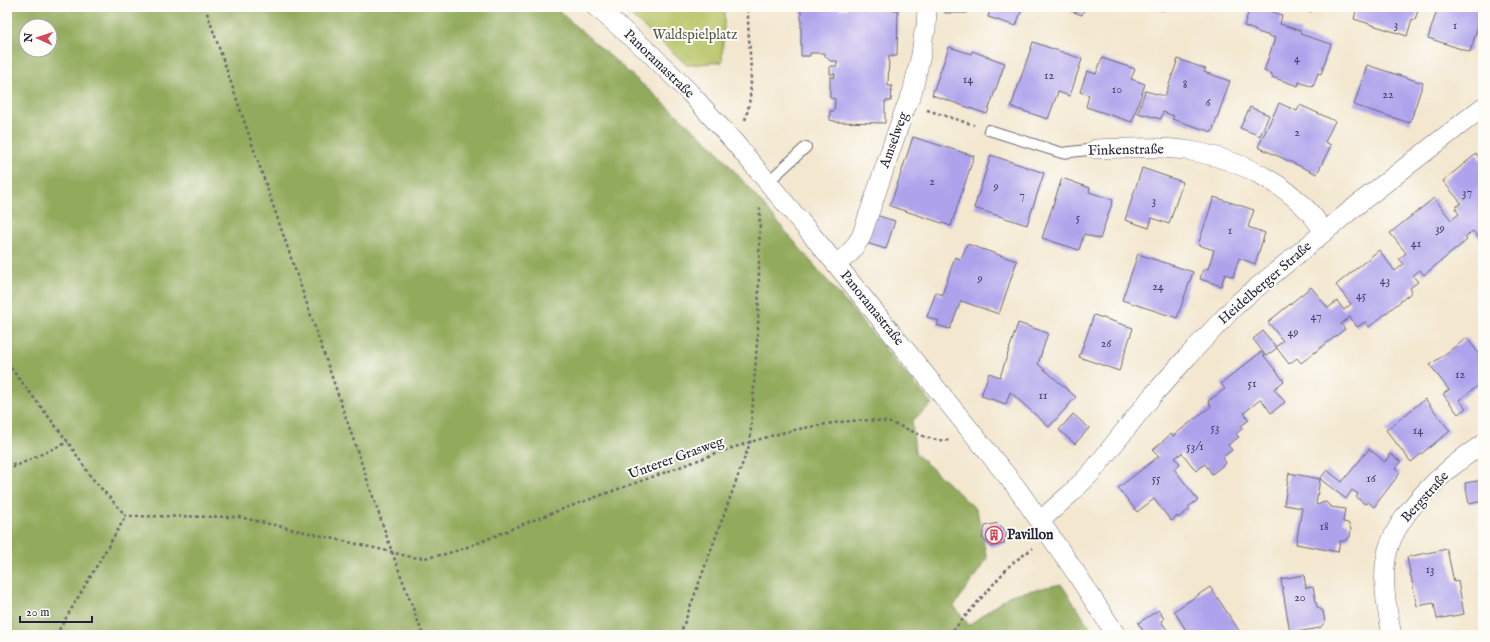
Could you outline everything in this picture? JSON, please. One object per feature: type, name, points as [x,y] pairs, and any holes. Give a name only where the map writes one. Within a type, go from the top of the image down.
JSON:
[{"type":"street","name":"Panoramastraße","points":[[596,7],[650,53],[690,93],[735,143],[836,264],[1016,487],[1076,572],[1116,635]]},
{"type":"street","name":"Amselweg","points":[[836,264],[850,253],[861,237],[895,137],[912,93],[918,70],[924,32],[926,30],[927,7]]},
{"type":"street","name":"Heidelberger Straße","points":[[1040,521],[1091,473],[1153,395],[1220,320],[1258,285],[1483,107]]},
{"type":"street","name":"Finkenstraße","points":[[1096,149],[1157,148],[1190,151],[1238,165],[1267,179],[1290,193],[1307,208],[1324,232]]},
{"type":"street","name":"Bergstraße","points":[[1392,635],[1385,598],[1384,578],[1386,557],[1393,535],[1405,516],[1438,479],[1483,444]]},
{"type":"lane","name":"Finkenstraße","points":[[989,130],[1062,153],[1096,149]]},
{"type":"lane","points":[[764,178],[806,147]]},
{"type":"path","points":[[205,7],[392,552],[424,635]]},
{"type":"path","points":[[735,143],[743,126],[748,105],[750,72],[748,7]]},
{"type":"path","points":[[908,104],[989,130]]},
{"type":"path","points":[[680,635],[750,443],[758,329],[764,178]]},
{"type":"path","points":[[7,363],[68,442],[91,478],[126,516],[56,635]]},
{"type":"path","name":"Unterer Grasweg","points":[[126,516],[239,517],[406,556],[429,558],[450,553],[525,523],[750,443],[816,426],[861,421],[888,423],[931,439],[942,441],[956,440],[974,434]]},
{"type":"path","points":[[7,470],[68,442]]},
{"type":"path","points":[[7,460],[16,466]]},
{"type":"path","points":[[949,635],[1011,564],[1019,557],[1051,537]]},
{"type":"green space","points":[[7,7],[554,7],[714,147],[932,404],[912,421],[915,453],[977,510],[987,559],[954,606],[969,625],[1010,595],[1061,584],[1095,635],[7,635]]},
{"type":"green space","name":"Waldspielplatz","points":[[621,7],[725,7],[722,62],[687,65]]},
{"type":"building","points":[[801,7],[838,7],[838,9],[847,9],[847,7],[864,7],[863,9],[898,10],[897,56],[889,56],[888,86],[892,86],[891,101],[885,101],[885,123],[835,122],[830,120],[830,111],[834,111],[835,99],[830,98],[830,77],[835,77],[835,74],[830,74],[830,66],[837,66],[837,61],[830,61],[825,56],[825,53],[810,53],[810,56],[801,56]]},
{"type":"building","points":[[945,7],[968,7],[967,13],[945,13]]},
{"type":"building","points":[[991,7],[1026,7],[1025,10],[1022,9],[1016,26],[988,17]]},
{"type":"building","points":[[1060,7],[1085,7],[1082,15]]},
{"type":"building","points":[[1152,7],[1164,7],[1163,11]]},
{"type":"building","points":[[1250,7],[1261,11],[1262,8],[1282,15],[1280,24],[1301,31],[1300,34],[1331,44],[1321,74],[1318,73],[1313,87],[1299,82],[1298,86],[1272,77],[1272,74],[1264,71],[1275,38],[1244,26]]},
{"type":"building","points":[[1297,7],[1312,7],[1311,12]]},
{"type":"building","points":[[1357,7],[1419,7],[1415,20],[1412,19],[1407,36],[1354,19]]},
{"type":"building","points":[[1438,7],[1474,7],[1483,10],[1470,52],[1428,38]]},
{"type":"building","points":[[1033,42],[1082,59],[1070,96],[1058,92],[1048,119],[1011,107]]},
{"type":"building","points":[[949,47],[971,54],[972,51],[1005,63],[987,114],[932,95]]},
{"type":"building","points":[[1102,58],[1135,69],[1131,79],[1145,84],[1132,122],[1086,107],[1089,95],[1080,92],[1087,71],[1096,74]]},
{"type":"building","points":[[1178,59],[1206,69],[1204,72],[1230,81],[1212,132],[1172,119],[1174,116],[1163,112],[1161,119],[1138,113],[1145,91],[1165,96]]},
{"type":"building","points":[[1367,65],[1423,83],[1410,123],[1354,105]]},
{"type":"building","points":[[1279,103],[1297,111],[1300,105],[1335,121],[1325,142],[1331,145],[1317,174],[1258,147]]},
{"type":"building","points":[[1250,107],[1269,115],[1260,136],[1240,128]]},
{"type":"building","points":[[913,137],[974,156],[951,226],[890,206]]},
{"type":"building","points":[[1476,154],[1483,162],[1483,215],[1479,218],[1483,223],[1481,224],[1483,227],[1483,243],[1473,231],[1465,237],[1467,240],[1424,275],[1420,270],[1413,276],[1418,282],[1410,288],[1412,292],[1369,327],[1365,322],[1357,327],[1350,317],[1341,324],[1345,329],[1301,363],[1297,358],[1289,364],[1276,347],[1283,341],[1268,322],[1311,287],[1328,308],[1337,301],[1344,310],[1351,304],[1336,285],[1379,250],[1395,271],[1404,264],[1399,259],[1406,253],[1390,233],[1434,198],[1451,220],[1459,214],[1455,208],[1461,203],[1443,181]]},
{"type":"building","points":[[991,155],[1044,173],[1027,225],[974,208]]},
{"type":"building","points":[[1142,168],[1183,182],[1169,224],[1152,218],[1149,228],[1125,220]]},
{"type":"building","points":[[1062,178],[1090,188],[1089,192],[1113,200],[1100,239],[1084,234],[1079,250],[1042,238]]},
{"type":"building","points":[[1214,197],[1254,210],[1248,227],[1265,233],[1255,264],[1239,258],[1233,277],[1225,274],[1221,286],[1200,279],[1204,267],[1208,269],[1214,250],[1198,245]]},
{"type":"building","points":[[876,215],[895,221],[886,249],[866,243]]},
{"type":"building","points":[[967,244],[1017,261],[999,314],[961,301],[950,329],[937,325],[939,321],[927,317],[936,292],[942,295],[955,257],[961,259]]},
{"type":"building","points":[[1138,254],[1193,272],[1177,318],[1122,300]]},
{"type":"building","points":[[1094,315],[1133,328],[1119,371],[1079,357]]},
{"type":"building","points":[[1018,323],[1048,333],[1038,364],[1076,397],[1049,427],[1010,392],[1006,404],[981,396],[989,373],[1000,377]]},
{"type":"building","points":[[1263,331],[1277,348],[1266,356],[1253,339]]},
{"type":"building","points":[[1467,338],[1483,359],[1483,382],[1459,400],[1466,408],[1458,414],[1443,394],[1449,390],[1430,365]]},
{"type":"building","points":[[1261,352],[1284,381],[1274,389],[1285,402],[1271,413],[1261,399],[1244,413],[1249,420],[1241,426],[1243,428],[1236,434],[1239,437],[1228,445],[1232,450],[1223,457],[1226,463],[1212,474],[1205,464],[1196,471],[1182,453],[1175,458],[1180,464],[1174,469],[1198,500],[1188,507],[1190,509],[1178,518],[1177,516],[1171,521],[1154,499],[1137,512],[1118,488],[1159,456],[1153,450],[1171,434],[1173,436],[1211,406],[1208,401],[1225,389],[1221,384]]},
{"type":"building","points":[[1425,399],[1450,431],[1411,462],[1386,430]]},
{"type":"building","points":[[1073,414],[1089,428],[1075,444],[1059,430]]},
{"type":"building","points":[[1369,449],[1385,462],[1390,454],[1401,462],[1395,469],[1400,473],[1374,507],[1368,502],[1365,504],[1356,497],[1358,494],[1352,490],[1346,499],[1320,479],[1327,470],[1342,482]]},
{"type":"building","points":[[1289,473],[1320,479],[1316,504],[1319,505],[1326,502],[1331,507],[1345,509],[1343,522],[1348,523],[1351,529],[1350,537],[1344,541],[1340,541],[1338,552],[1296,544],[1302,508],[1284,505]]},
{"type":"building","points":[[1483,480],[1483,501],[1469,504],[1465,483]]},
{"type":"building","name":"Pavillon","points":[[998,523],[1007,532],[1004,544],[991,547],[982,538],[985,526]]},
{"type":"building","points":[[1447,549],[1454,582],[1458,581],[1464,614],[1437,619],[1434,603],[1417,606],[1407,557]]},
{"type":"building","points":[[1304,575],[1306,588],[1313,587],[1317,607],[1323,611],[1325,622],[1320,628],[1290,633],[1281,579]]},
{"type":"building","points":[[1210,587],[1242,635],[1189,635],[1174,611]]},
{"type":"building","points":[[1159,610],[1164,619],[1161,621],[1167,630],[1159,635],[1146,635],[1138,623]]},
{"type":"building","points":[[1457,632],[1457,635],[1445,635],[1445,634]]},
{"type":"place","name":"Pavillon","points":[[994,535]]}]
